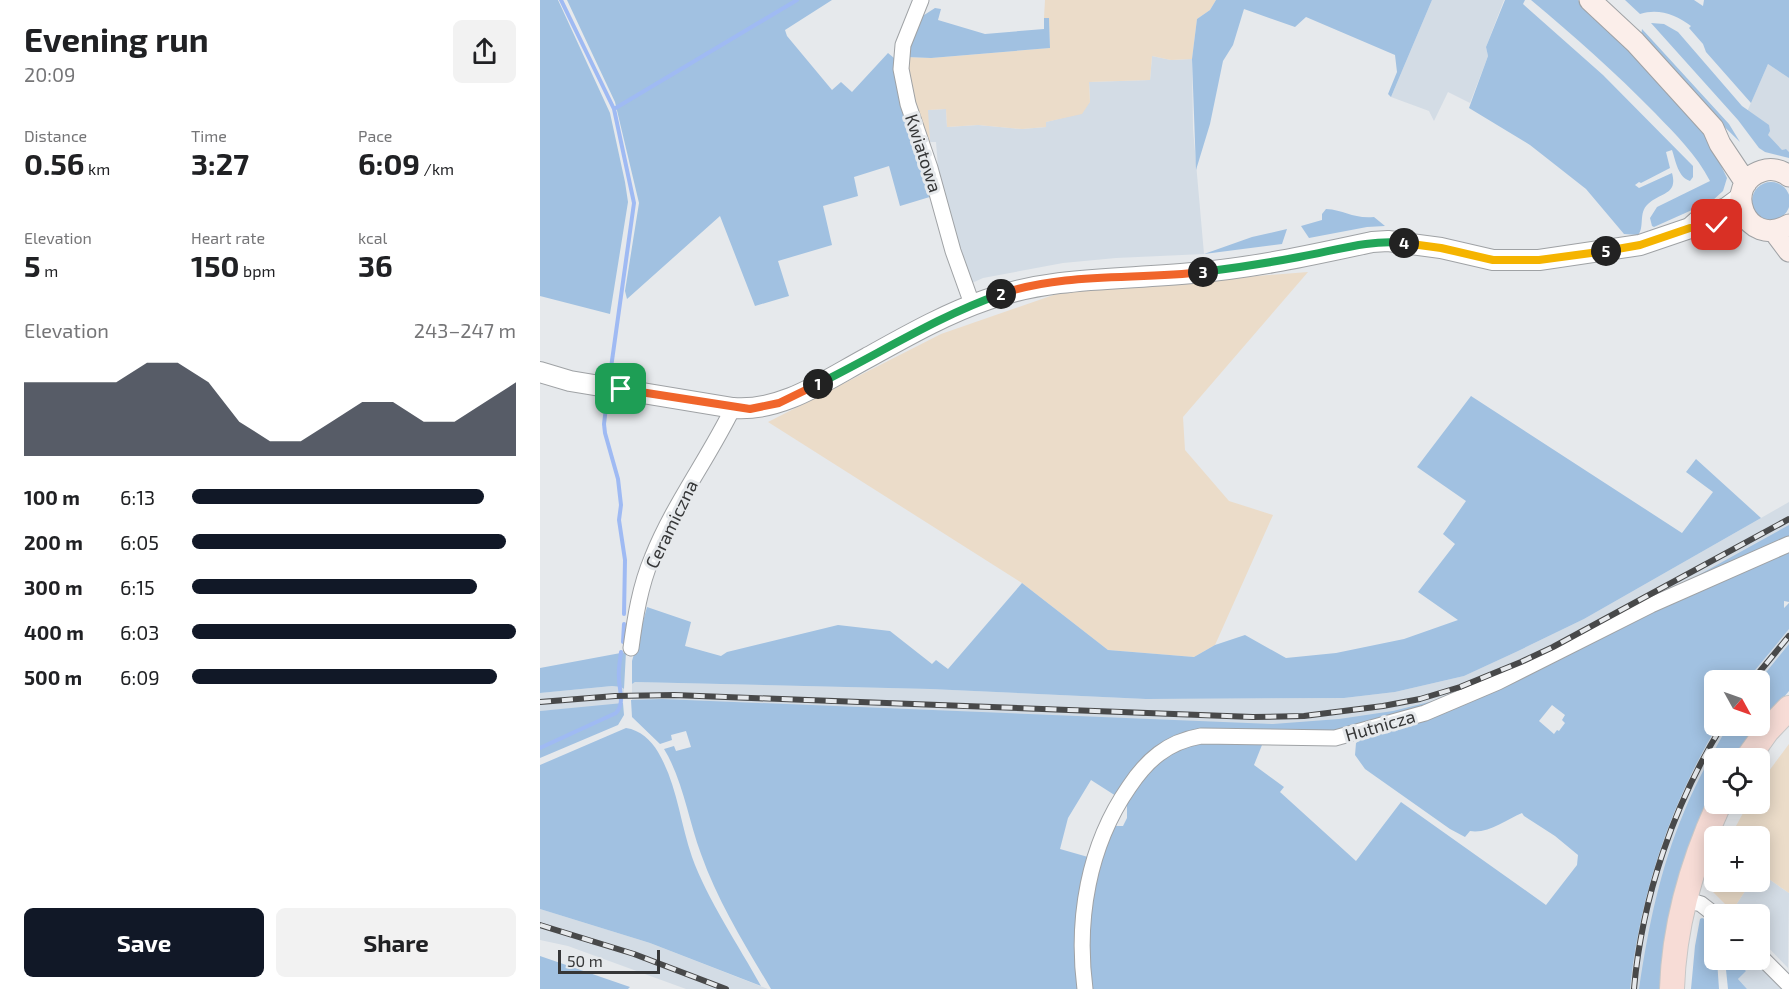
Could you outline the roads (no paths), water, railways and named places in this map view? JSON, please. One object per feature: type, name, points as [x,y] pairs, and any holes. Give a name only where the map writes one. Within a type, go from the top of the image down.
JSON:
[{"type":"main road","points":[[1590,0],[1635,42],[1713,128],[1730,139],[1754,165],[1750,183],[1741,204],[1746,218],[1758,228],[1781,228],[1789,251]]},
{"type":"main road","points":[[1750,183],[1778,171],[1789,176]]},
{"type":"main road","points":[[1755,748],[1767,731],[1789,708]]},
{"type":"main road","points":[[1672,989],[1678,927],[1684,899],[1703,840],[1715,814]]},
{"type":"street","name":"Kwiatowa","points":[[921,0],[903,45],[901,69],[908,104],[930,168],[953,251],[972,304]]},
{"type":"street","points":[[1690,228],[1700,219],[1726,208],[1750,183]]},
{"type":"street","points":[[540,372],[570,381],[733,408],[758,408],[779,403],[972,304],[1006,292],[1033,286],[1099,278],[1203,272],[1388,241],[1441,248],[1493,260],[1539,260],[1640,245],[1690,228],[1705,228],[1746,218]]},
{"type":"street","name":"Ceramiczna","points":[[631,648],[635,620],[652,558],[668,523],[733,408]]},
{"type":"street","name":"Hutnicza","points":[[1085,989],[1082,950],[1083,914],[1098,847],[1106,826],[1122,797],[1147,763],[1165,748],[1180,741],[1201,736],[1343,737],[1425,712],[1498,682],[1651,605],[1789,544]]},
{"type":"street","points":[[1684,899],[1704,906]]},
{"type":"street","points":[[1770,966],[1789,985]]},
{"type":"waterway","points":[[561,0],[614,109],[634,203],[610,375]]},
{"type":"waterway","points":[[614,109],[797,0]]},
{"type":"waterway","points":[[607,399],[605,433],[618,479],[621,505],[619,520],[625,560],[624,614]]},
{"type":"waterway","points":[[623,642],[624,624]]},
{"type":"waterway","points":[[540,748],[616,713],[621,701],[619,672],[621,652]]},
{"type":"railway","points":[[540,702],[615,696],[674,695],[1253,717],[1304,716],[1383,706],[1420,699],[1460,687],[1521,662],[1553,647],[1789,519]]},
{"type":"railway","points":[[1761,670],[1789,636]]},
{"type":"railway","points":[[1634,989],[1644,920],[1663,852],[1689,787],[1716,736]]},
{"type":"railway","points":[[540,925],[634,954],[726,989]]}]
